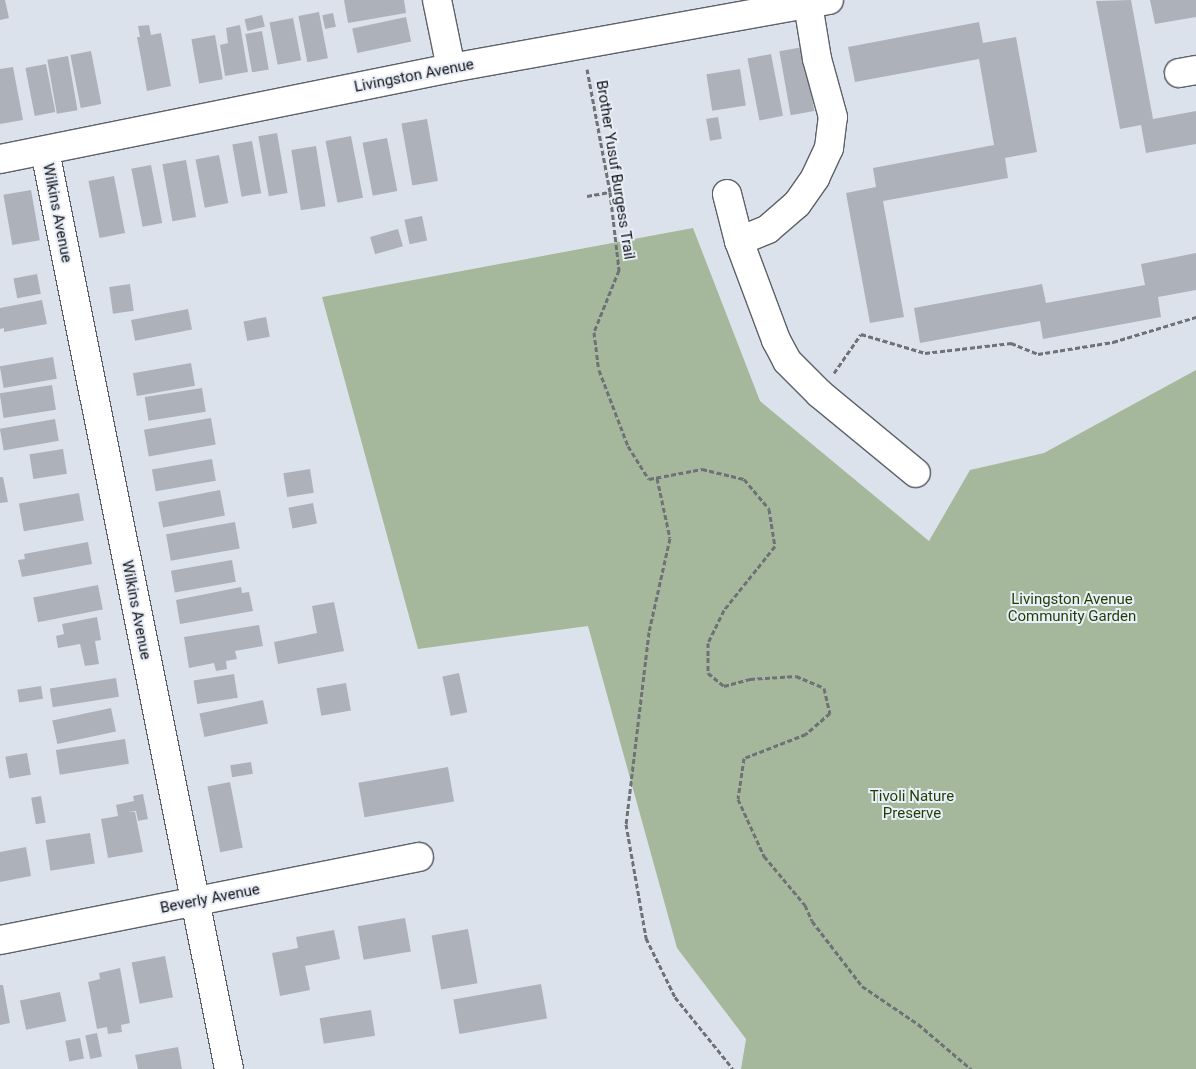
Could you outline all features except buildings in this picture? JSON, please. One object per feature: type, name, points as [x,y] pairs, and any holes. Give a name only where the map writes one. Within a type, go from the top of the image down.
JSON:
[{"type":"street","points":[[437,0],[451,68]]},
{"type":"street","points":[[739,241],[768,228],[797,204],[815,178],[828,148],[833,117],[817,59],[819,2]]},
{"type":"street","name":"Livingston Avenue","points":[[0,159],[451,68],[819,2]]},
{"type":"street","name":"Wilkins Avenue","points":[[45,151],[228,1069]]},
{"type":"street","points":[[727,194],[739,241],[776,340],[787,361],[820,394],[916,473]]},
{"type":"street","name":"Beverly Avenue","points":[[0,940],[419,857]]},
{"type":"path","name":"Brother Yusuf Burgess Trail","points":[[582,44],[610,192],[619,270],[594,332],[598,370],[628,446],[649,479],[657,478]]},
{"type":"path","points":[[587,196],[610,192]]},
{"type":"path","points":[[820,394],[861,334],[925,353],[1011,343],[1038,354],[1113,342],[1196,317]]},
{"type":"path","points":[[733,1069],[675,997],[646,938],[626,824],[648,632],[670,538],[657,478],[702,470],[744,479],[769,509],[774,546],[724,610],[708,643],[708,673],[724,686],[750,679],[796,676],[824,688],[830,713],[806,734],[744,758],[738,799],[764,856],[805,905],[812,921],[862,986],[918,1024],[971,1069]]},
{"type":"green space","name":"Tivoli Nature Preserve","points":[[693,228],[760,401],[929,541],[970,470],[1044,453],[1196,370],[1196,1069],[741,1069],[746,1039],[677,948],[588,626],[418,649],[322,297]]},
{"type":"park label","name":"Livingston Avenue Community Garden","points":[[1072,608]]}]
